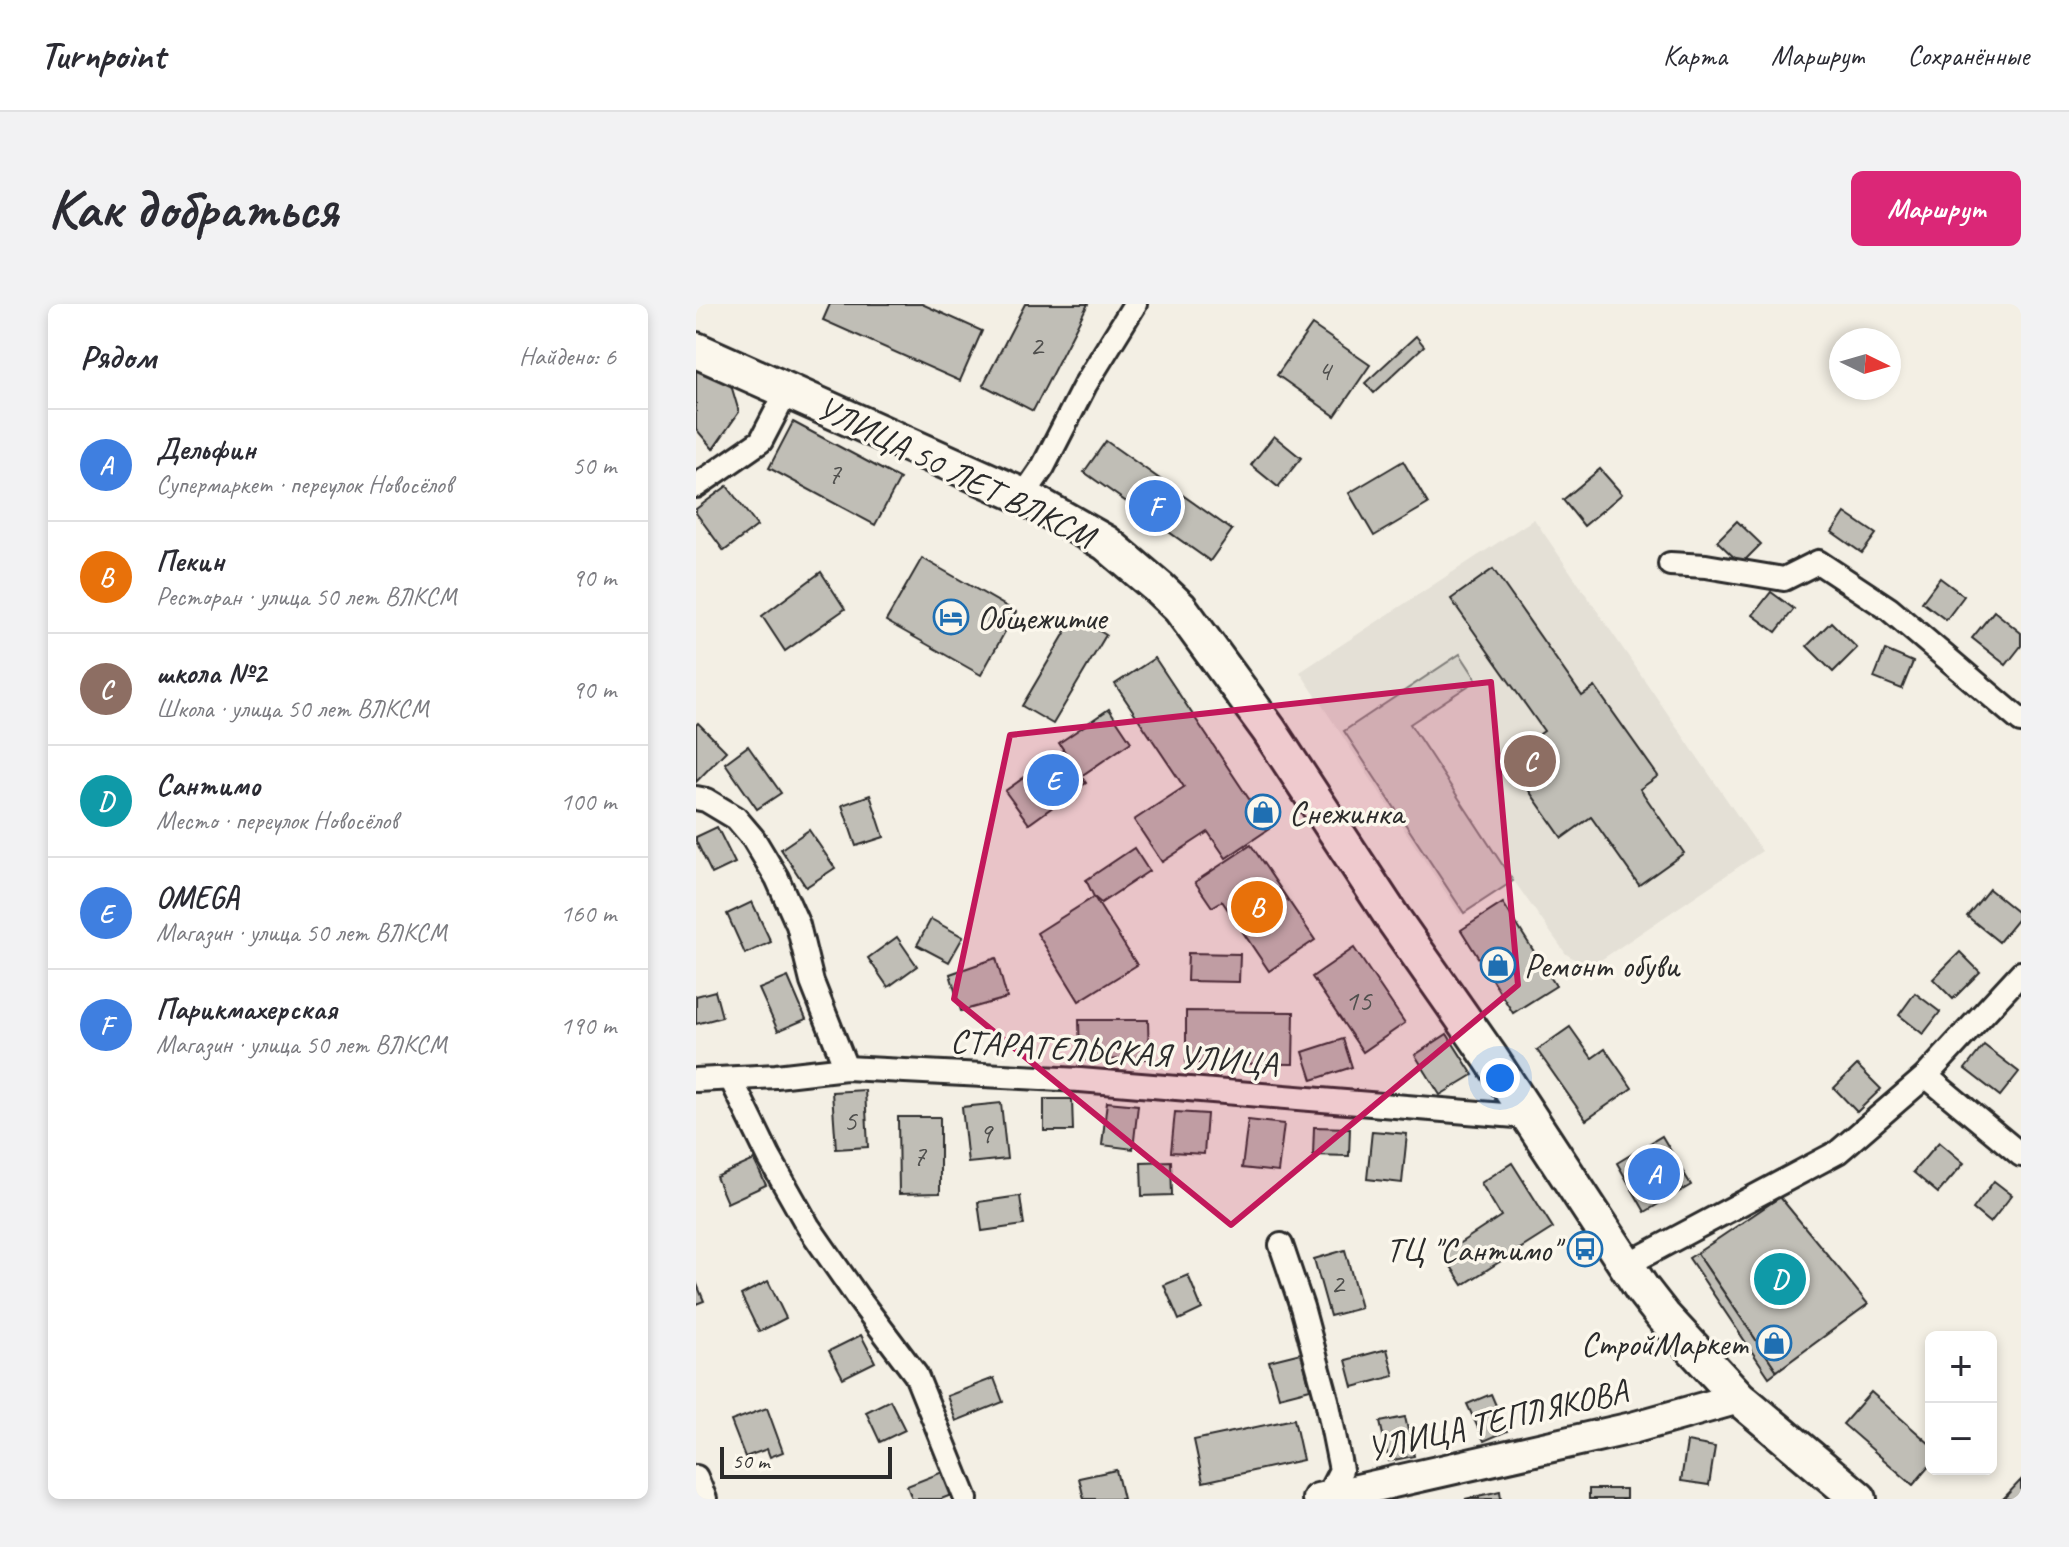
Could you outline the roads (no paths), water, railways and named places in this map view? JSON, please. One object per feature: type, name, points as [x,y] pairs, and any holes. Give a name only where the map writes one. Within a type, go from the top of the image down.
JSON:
[{"type":"main road","name":"УЛИЦА 50 ЛЕТ ВЛКСМ","points":[[696,350],[1023,496],[1106,543],[1180,608],[1269,730],[1663,1316],[1739,1398],[1852,1497]]},
{"type":"main road","name":"УЛИЦА ТЕПЛЯКОВА","points":[[1325,1498],[1632,1428],[1739,1398]]},
{"type":"street","points":[[1023,496],[1043,467],[1085,385],[1135,304]]},
{"type":"street","points":[[696,486],[761,441],[787,391]]},
{"type":"street","points":[[1670,564],[1706,566],[1784,579],[1818,562],[1889,609],[2021,721]]},
{"type":"street","points":[[696,798],[706,800],[736,818],[753,838],[777,878],[798,925],[812,982],[846,1068]]},
{"type":"street","points":[[1626,1265],[1838,1152],[1926,1076],[2021,973]]},
{"type":"street","name":"СТАРАТЕЛЬСКАЯ УЛИЦА","points":[[696,1080],[846,1068],[1080,1080],[1528,1117]]},
{"type":"street","points":[[1926,1076],[2021,1155]]},
{"type":"street","points":[[731,1079],[769,1157],[808,1226],[916,1375],[966,1499]]},
{"type":"street","points":[[1281,1245],[1302,1307],[1327,1400],[1341,1470],[1325,1498]]},
{"type":"street","points":[[696,1477],[705,1499]]},
{"type":"place","name":"Парикмахерская","points":[[1155,506]]},
{"type":"place","name":"Общежитие","points":[[951,617]]},
{"type":"place","name":"школа №2","points":[[1530,761]]},
{"type":"place","name":"OMEGA","points":[[1053,780]]},
{"type":"place","name":"Снежинка","points":[[1263,812]]},
{"type":"place","name":"Пекин","points":[[1257,907]]},
{"type":"place","name":"Ремонт обуви","points":[[1498,965]]},
{"type":"place","name":"Дельфин","points":[[1654,1174]]},
{"type":"place","name":"ТЦ \"Сантимо\"","points":[[1585,1249]]},
{"type":"place","name":"Сантимо","points":[[1780,1279]]},
{"type":"place","name":"СтройМаркет","points":[[1774,1343]]}]
